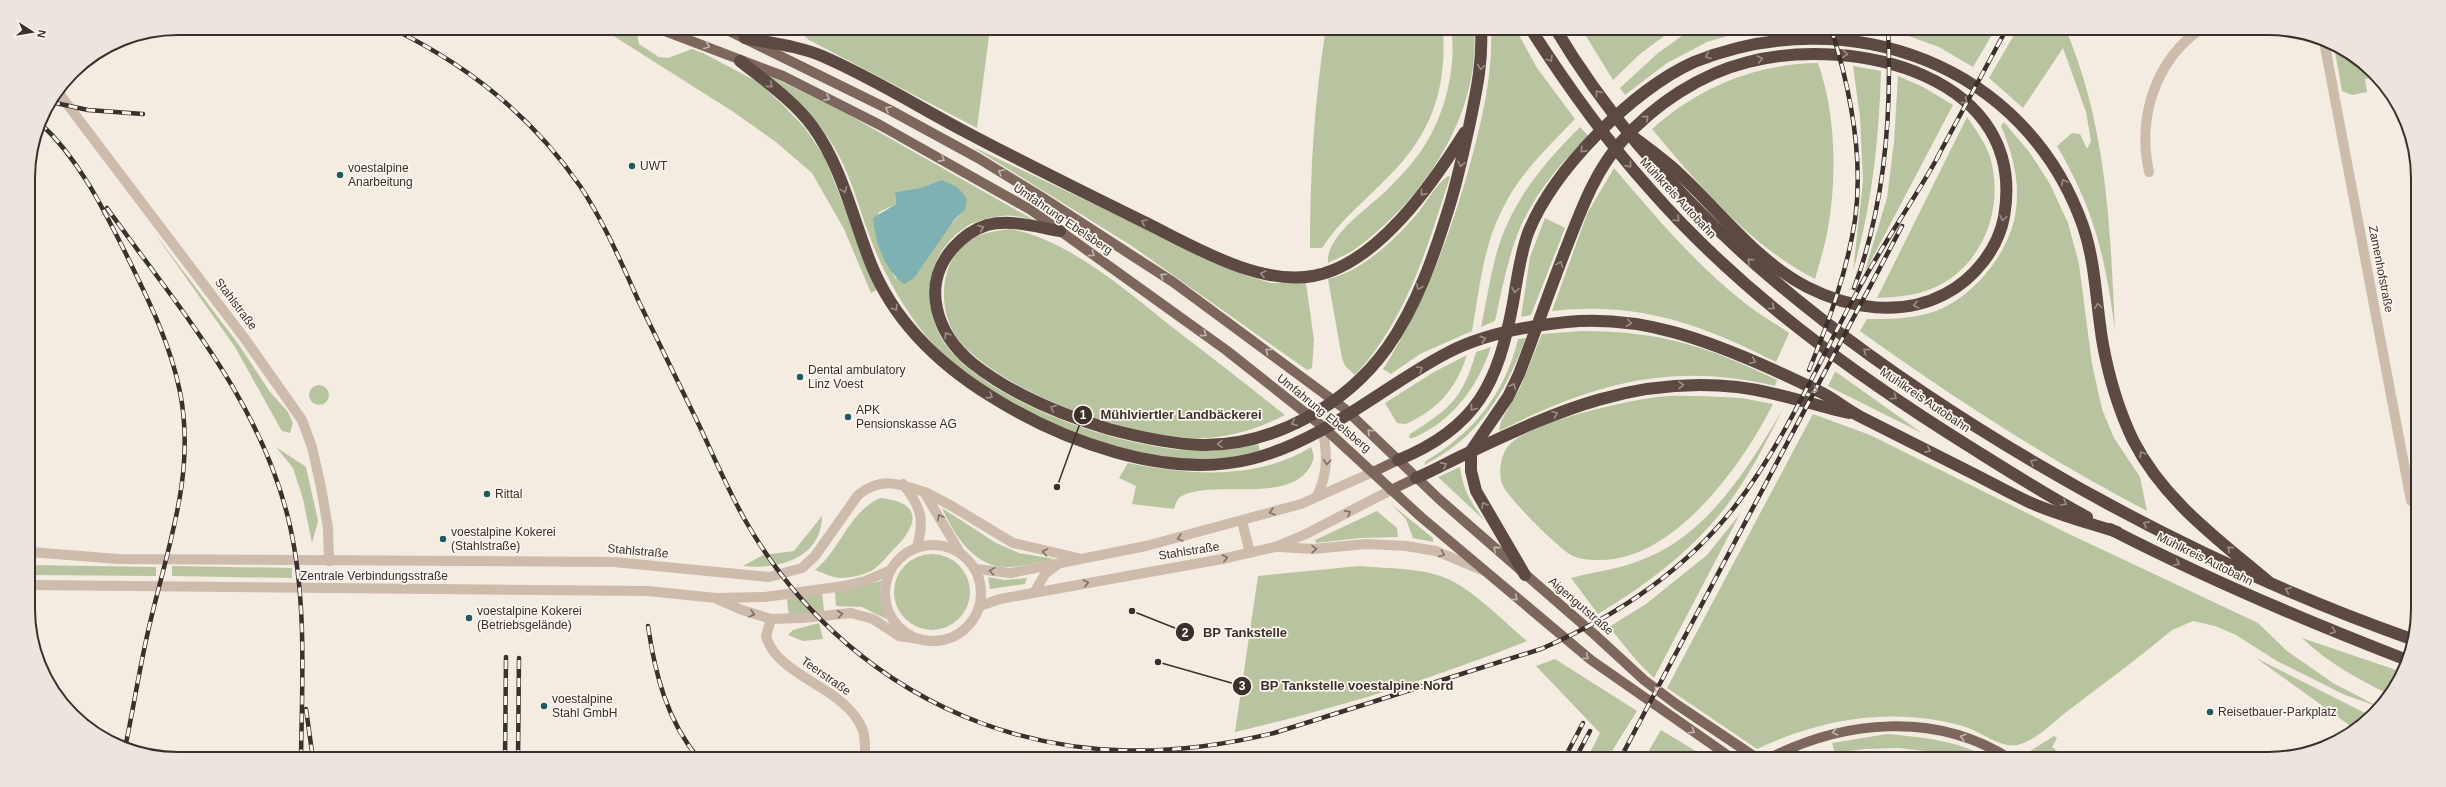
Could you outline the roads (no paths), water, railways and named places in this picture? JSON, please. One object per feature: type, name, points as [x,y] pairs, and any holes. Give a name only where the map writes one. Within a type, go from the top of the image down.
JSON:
[{"type":"highway","points":[[1060,232],[1021,224],[1003,223],[988,225],[972,232],[958,242],[947,255],[938,270],[935,305],[944,331],[958,350],[973,364],[1028,398],[1103,427],[1136,436],[1181,443],[1226,444],[1258,438],[1305,418],[1324,407],[1371,369],[1403,323],[1426,272],[1455,188],[1482,57],[1481,35]]},
{"type":"highway","name":"Mühlkreis Autobahn","points":[[1534,35],[1570,91],[1650,190],[1702,244],[1753,292],[1795,325],[1910,409],[2015,475],[2117,532],[2200,574],[2296,617],[2402,658]]},
{"type":"highway","name":"Mühlkreis Autobahn","points":[[1559,35],[1585,76],[1628,132],[1669,172],[1719,233],[1801,303],[1926,395],[2027,458],[2158,530],[2270,583],[2408,638]]},
{"type":"highway","points":[[1398,460],[1429,445],[1452,430],[1471,412],[1488,388],[1504,346],[1520,260],[1528,233],[1557,182],[1600,132],[1650,89],[1694,62],[1748,42],[1794,35]]},
{"type":"highway","points":[[1820,35],[1860,37],[1924,56],[1953,69],[1986,91],[2013,114],[2031,134],[2060,175],[2084,229],[2092,262],[2103,345],[2110,374],[2124,418],[2134,440],[2148,466],[2183,509],[2270,583]]},
{"type":"highway","points":[[745,38],[821,56],[883,86],[1014,158],[1249,271],[1283,277],[1301,277],[1328,272],[1360,255],[1394,225],[1433,180],[1469,126]]},
{"type":"highway","points":[[1525,575],[1476,491],[1471,472],[1471,451],[1508,397],[1524,362],[1584,204],[1596,178],[1621,142],[1658,108],[1681,92],[1710,76],[1746,62],[1806,52],[1855,55],[1881,61],[1930,78],[1956,94],[1978,113],[1992,134],[2003,163],[2006,196],[1998,235],[1985,258],[1966,280],[1940,297],[1918,305],[1881,309],[1841,301],[1806,286],[1761,255],[1669,172]]},
{"type":"highway","points":[[740,61],[790,102],[813,127],[832,158],[872,265],[900,316],[923,344],[988,395],[1023,416],[1059,433],[1091,445],[1133,456],[1204,464],[1248,460],[1278,451],[1333,424],[1447,353],[1500,334],[1549,324],[1590,320],[1641,325],[1698,338],[1780,373],[1824,394],[1856,415],[2032,504],[2117,532]]},
{"type":"highway","points":[[1416,478],[1471,451],[1543,419],[1590,401],[1633,390],[1666,385],[1705,384],[1772,393],[1856,415]]},
{"type":"main road","name":"Umfahrung Ebelsberg","points":[[676,35],[740,61],[783,76],[880,125],[1024,206],[1226,350],[1322,426],[1391,490]]},
{"type":"main road","name":"Umfahrung Ebelsberg","points":[[738,35],[890,110],[978,158],[1128,252],[1173,282],[1312,383],[1345,409],[1398,460]]},
{"type":"main road","points":[[1373,472],[1398,460]]},
{"type":"main road","name":"Aigengutstraße","points":[[1398,460],[1416,478],[1594,634],[1644,680],[1676,704],[1748,752]]},
{"type":"main road","points":[[1416,478],[1391,490],[1591,660],[1723,752]]},
{"type":"main road","points":[[1783,752],[1816,737],[1865,726],[1903,726],[1942,731],[1970,740],[1995,752]]},
{"type":"street","points":[[2149,172],[2144,149],[2145,122],[2152,93],[2164,66],[2182,45],[2194,35]]},
{"type":"street","name":"Zamenhofstraße","points":[[2325,47],[2411,501]]},
{"type":"street","name":"Stahlstraße","points":[[61,96],[246,339],[302,420],[312,447],[321,487],[328,528],[329,561]]},
{"type":"street","points":[[1317,496],[1323,484],[1327,457],[1322,426]]},
{"type":"street","name":"Stahlstraße","points":[[976,569],[1011,574],[1146,546],[1301,504],[1373,472]]},
{"type":"street","name":"Stahlstraße","points":[[35,552],[118,559],[614,562],[769,577],[802,568],[815,556],[853,501],[866,488],[884,482],[903,484],[924,492],[950,505],[1013,543],[1084,559]]},
{"type":"street","points":[[903,484],[920,511],[923,522],[917,547]]},
{"type":"street","name":"Stahlstraße","points":[[980,606],[1000,599],[1250,553],[1275,547],[1306,534],[1391,490]]},
{"type":"street","points":[[716,598],[742,610],[771,619],[789,619],[851,613],[873,619],[899,636],[931,641],[947,639],[959,634],[972,621],[980,606],[981,585],[976,569],[959,551],[924,492]]},
{"type":"street","points":[[1242,521],[1250,553]]},
{"type":"street","points":[[1275,547],[1313,549],[1387,544],[1412,546],[1436,551],[1486,572]]},
{"type":"street","points":[[919,639],[902,629],[890,614],[886,600],[886,582],[891,570],[899,558],[917,547],[941,545],[959,551]]},
{"type":"street","points":[[1034,593],[1045,574],[1058,564]]},
{"type":"street","points":[[716,598],[765,596],[844,586],[865,581],[891,570]]},
{"type":"street","name":"Zentrale Verbindungsstraße","points":[[35,586],[648,591],[716,598]]},
{"type":"street","name":"Teerstraße","points":[[771,619],[766,636],[773,649],[798,673],[843,701],[854,714],[863,730],[865,752]]},
{"type":"water","points":[[941,180],[957,187],[967,198],[965,210],[954,220],[914,278],[904,284],[891,271],[886,263],[878,245],[873,218],[896,204],[895,192],[920,188]]},
{"type":"railway","points":[[405,35],[445,58],[496,94],[541,137],[580,186],[612,242],[639,302],[745,520],[766,554],[790,586],[817,615],[845,642],[876,667],[909,689],[944,707],[981,723],[1018,735],[1054,743],[1090,748],[1163,750],[1200,747],[1274,733],[1541,649],[1596,622],[1648,589],[1695,551],[1736,505],[1754,480],[1786,428],[1867,275],[1939,155]]},
{"type":"railway","points":[[1809,370],[1824,333],[1842,277],[1852,239],[1857,196],[1858,171],[1854,122],[1844,74],[1833,35]]},
{"type":"railway","points":[[1854,288],[1865,257],[1873,225],[1884,160],[1889,94],[1888,35]]},
{"type":"railway","points":[[1937,158],[2003,35]]},
{"type":"railway","points":[[56,103],[88,110],[143,114]]},
{"type":"railway","points":[[45,128],[78,167],[98,200],[125,252],[157,320],[170,355],[180,392],[184,422],[185,451],[178,509],[146,638],[126,742]]},
{"type":"railway","points":[[107,208],[215,358],[239,398],[260,438],[277,481],[290,526],[299,584],[302,642],[301,752]]},
{"type":"railway","points":[[1624,752],[1902,226]]},
{"type":"railway","points":[[648,626],[654,662],[664,696],[679,729],[694,752]]},
{"type":"railway","points":[[505,752],[506,657]]},
{"type":"railway","points":[[518,752],[519,658]]},
{"type":"railway","points":[[306,709],[312,752]]},
{"type":"railway","points":[[1568,752],[1583,723]]},
{"type":"railway","points":[[1579,752],[1590,731]]},
{"type":"place","name":"UWT","points":[[632,166]]},
{"type":"place","name":"voestalpine Anarbeitung","points":[[340,175]]},
{"type":"place","name":"Dental ambulatory Linz Voest","points":[[800,377]]},
{"type":"place","name":"APK Pensionskasse AG","points":[[848,417]]},
{"type":"place","name":"Mühlviertler Landbäckerei","points":[[1057,487]]},
{"type":"place","name":"Rittal","points":[[487,494]]},
{"type":"place","name":"voestalpine Kokerei (Stahlstraße)","points":[[443,539]]},
{"type":"place","name":"BP Tankstelle","points":[[1132,611]]},
{"type":"place","name":"voestalpine Kokerei (Betriebsgelände)","points":[[469,618]]},
{"type":"place","name":"BP Tankstelle voestalpine Nord","points":[[1158,662]]},
{"type":"place","name":"voestalpine Stahl GmbH","points":[[544,706]]},
{"type":"place","name":"Reisetbauer-Parkplatz","points":[[2210,712]]}]
